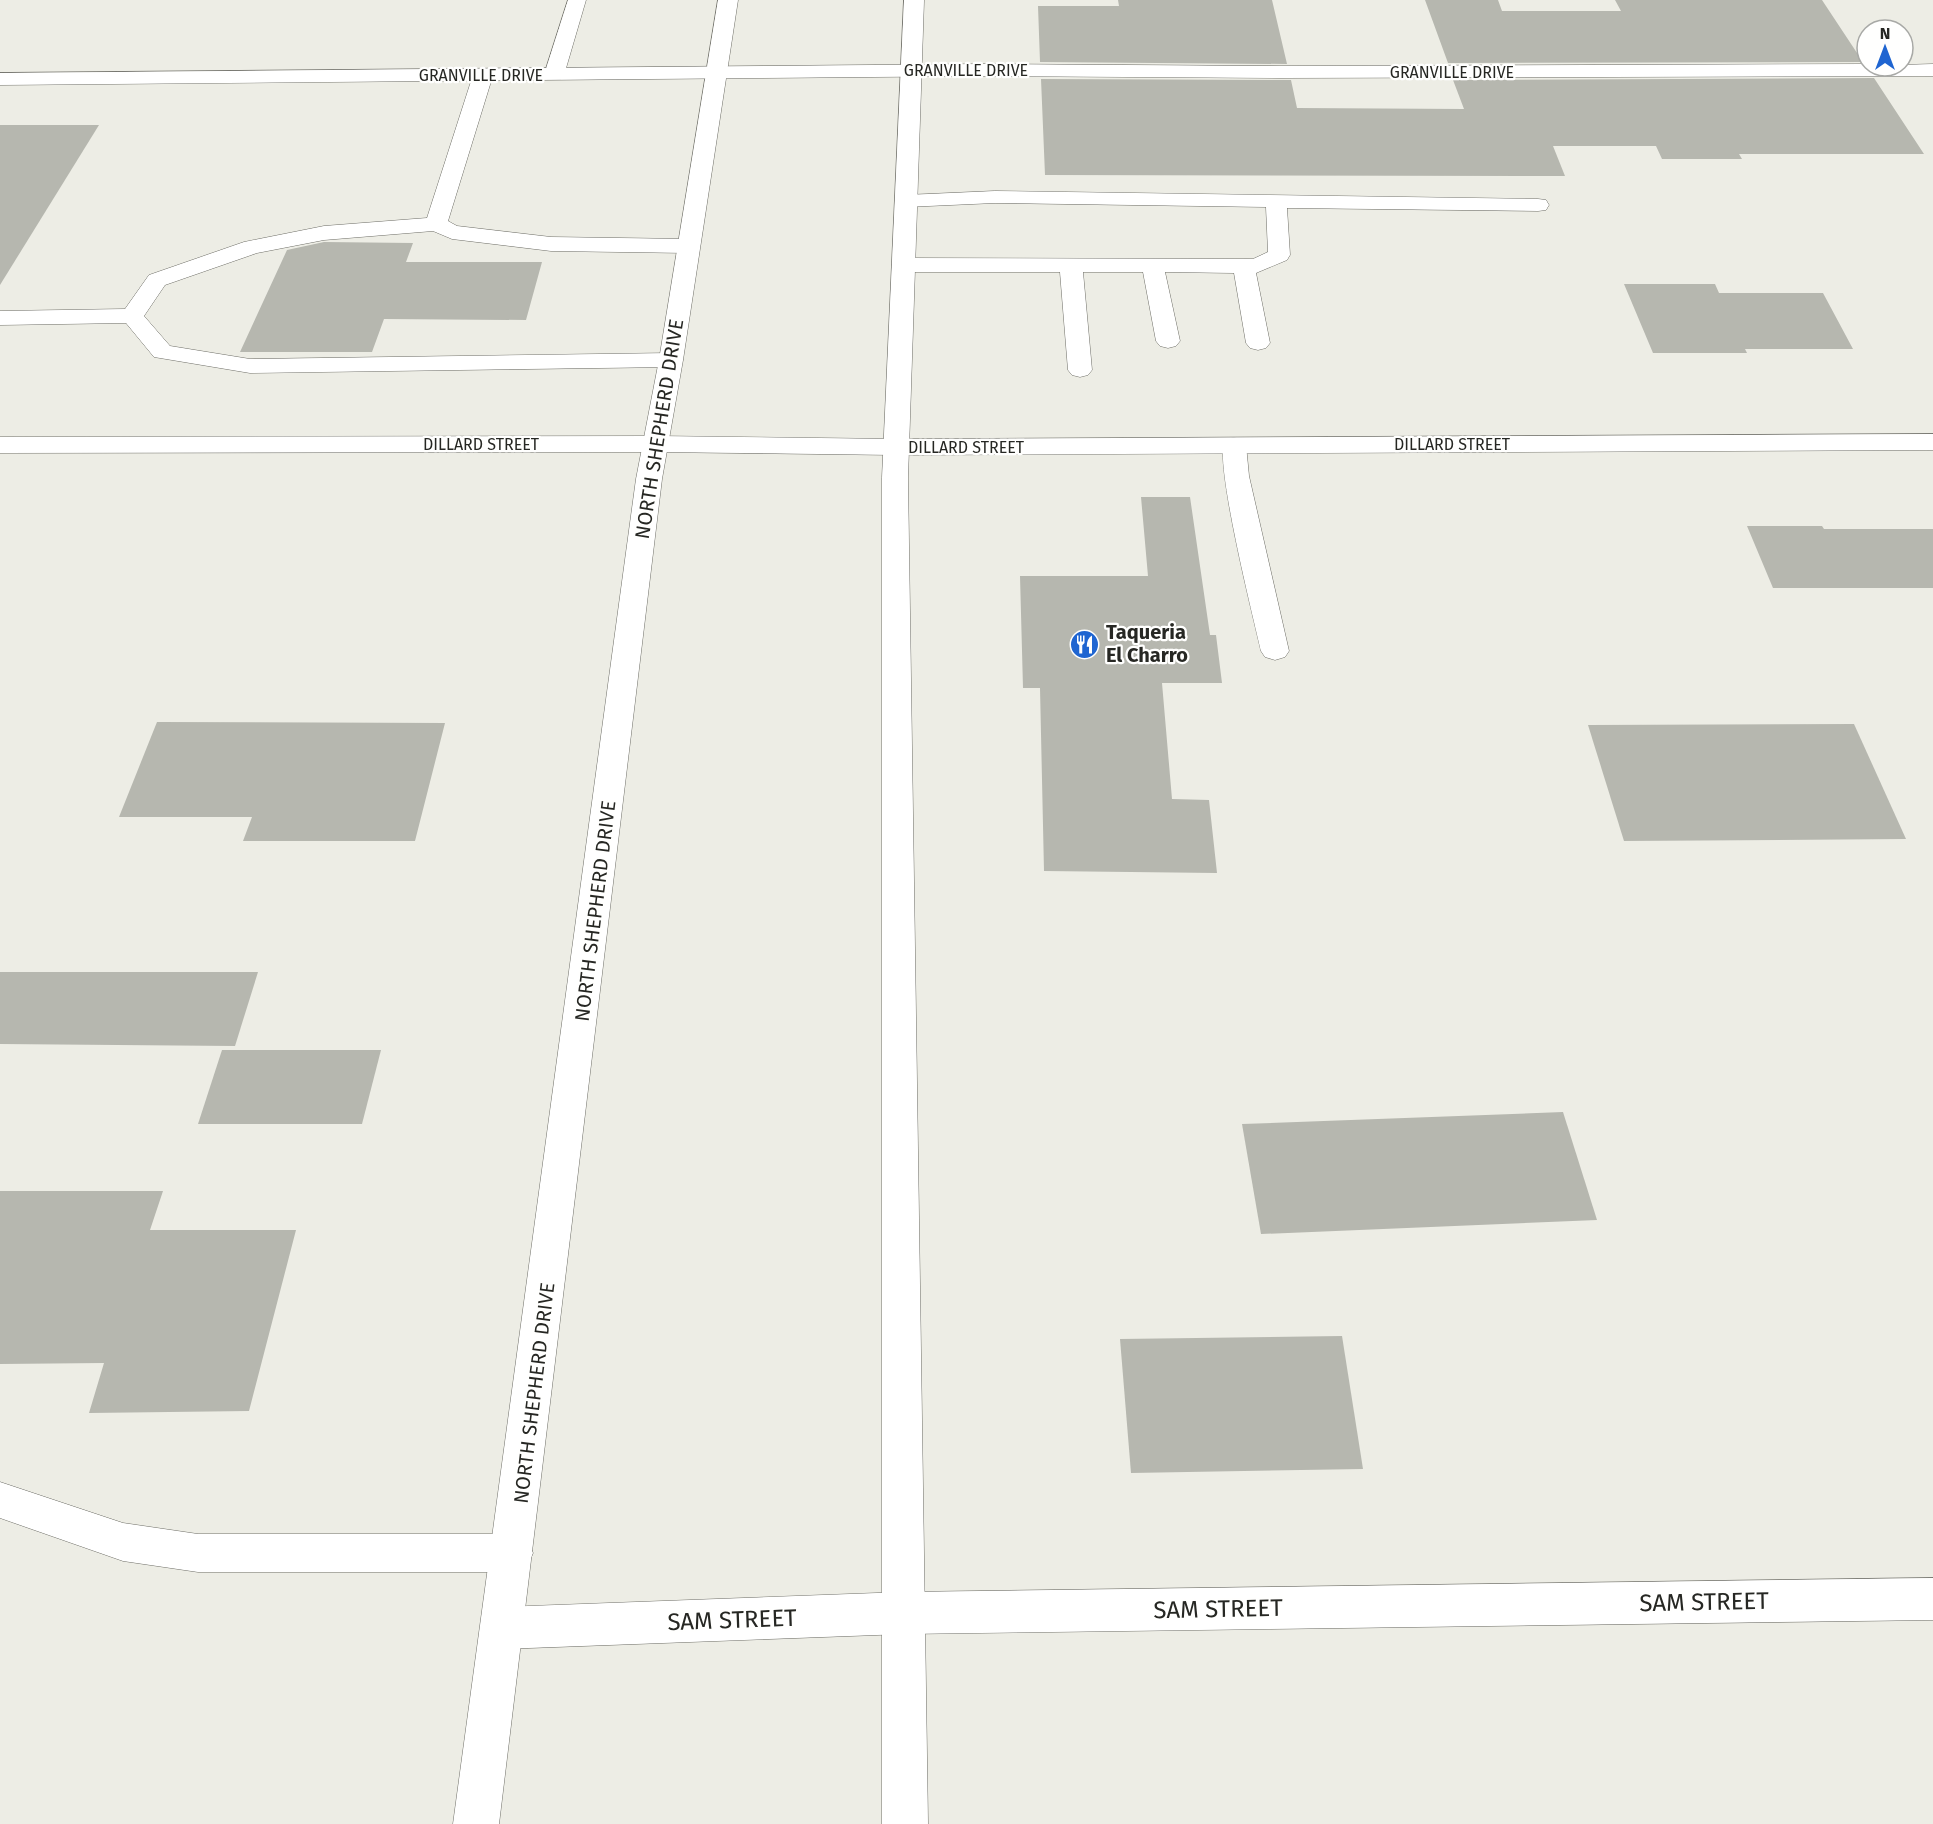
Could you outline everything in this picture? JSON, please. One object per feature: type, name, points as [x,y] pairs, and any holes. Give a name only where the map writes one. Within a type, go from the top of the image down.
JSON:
[{"type":"street","name":"NORTH SHEPHERD DRIVE","points":[[476,1824],[513,1553],[655,444],[671,360],[728,0]]},
{"type":"street","points":[[905,1824],[895,447],[914,0]]},
{"type":"street","name":"GRANVILLE DRIVE","points":[[0,79],[911,70],[1281,72],[1933,70]]},
{"type":"street","name":"DILLARD STREET","points":[[0,445],[655,444],[895,447],[1933,441]]},
{"type":"street","name":"SAM STREET","points":[[503,1628],[904,1613],[1933,1599]]},
{"type":"lane","points":[[554,75],[577,0]]},
{"type":"lane","points":[[436,224],[483,75]]},
{"type":"lane","points":[[906,201],[995,197],[1538,205]]},
{"type":"lane","points":[[903,265],[1257,266],[1280,255],[1276,201]]},
{"type":"lane","points":[[132,316],[157,280],[252,247],[324,233],[436,224],[452,232],[551,244],[688,246]]},
{"type":"lane","points":[[1071,266],[1080,370]]},
{"type":"lane","points":[[1154,266],[1168,341]]},
{"type":"lane","points":[[1244,266],[1258,343]]},
{"type":"lane","points":[[0,318],[132,316]]},
{"type":"lane","points":[[132,316],[162,352],[250,366],[671,360]]},
{"type":"lane","points":[[1234,446],[1236,476],[1275,651]]},
{"type":"lane","points":[[0,1500],[123,1542],[198,1553],[513,1553]]},
{"type":"building","points":[[1118,0],[1272,0],[1287,64],[1040,62],[1038,6],[1119,6]]},
{"type":"building","points":[[1425,0],[1498,0],[1502,11],[1621,11],[1615,0],[1822,0],[1855,50],[1855,62],[1448,63]]},
{"type":"building","points":[[1874,78],[1924,154],[1739,154],[1742,159],[1662,159],[1656,146],[1553,146],[1565,176],[1045,175],[1041,79],[1291,80],[1297,108],[1464,109],[1453,80]]},
{"type":"building","points":[[0,125],[99,125],[0,285]]},
{"type":"building","points":[[324,242],[413,243],[406,262],[542,262],[526,320],[384,319],[372,352],[240,352],[287,250]]},
{"type":"building","points":[[1624,284],[1715,284],[1719,293],[1823,293],[1853,349],[1745,349],[1747,353],[1653,353]]},
{"type":"building","points":[[1141,497],[1190,497],[1210,635],[1216,635],[1222,683],[1162,683],[1172,799],[1209,800],[1217,873],[1044,871],[1040,688],[1023,688],[1020,576],[1148,576]]},
{"type":"building","points":[[1747,526],[1933,529],[1933,588],[1773,588]]},
{"type":"building","points":[[157,722],[445,723],[415,841],[243,841],[252,817],[119,817]]},
{"type":"building","points":[[1854,724],[1906,839],[1624,841],[1588,725]]},
{"type":"building","points":[[0,972],[258,972],[235,1046],[0,1044]]},
{"type":"building","points":[[222,1050],[381,1050],[362,1124],[198,1124]]},
{"type":"building","points":[[1563,1112],[1597,1220],[1261,1234],[1242,1124]]},
{"type":"building","points":[[0,1191],[163,1191],[150,1230],[296,1230],[249,1411],[89,1413],[104,1363],[0,1364]]},
{"type":"building","points":[[1342,1336],[1363,1469],[1131,1473],[1120,1339]]},
{"type":"place","name":"Taqueria El Charro","points":[[1085,644]]}]
